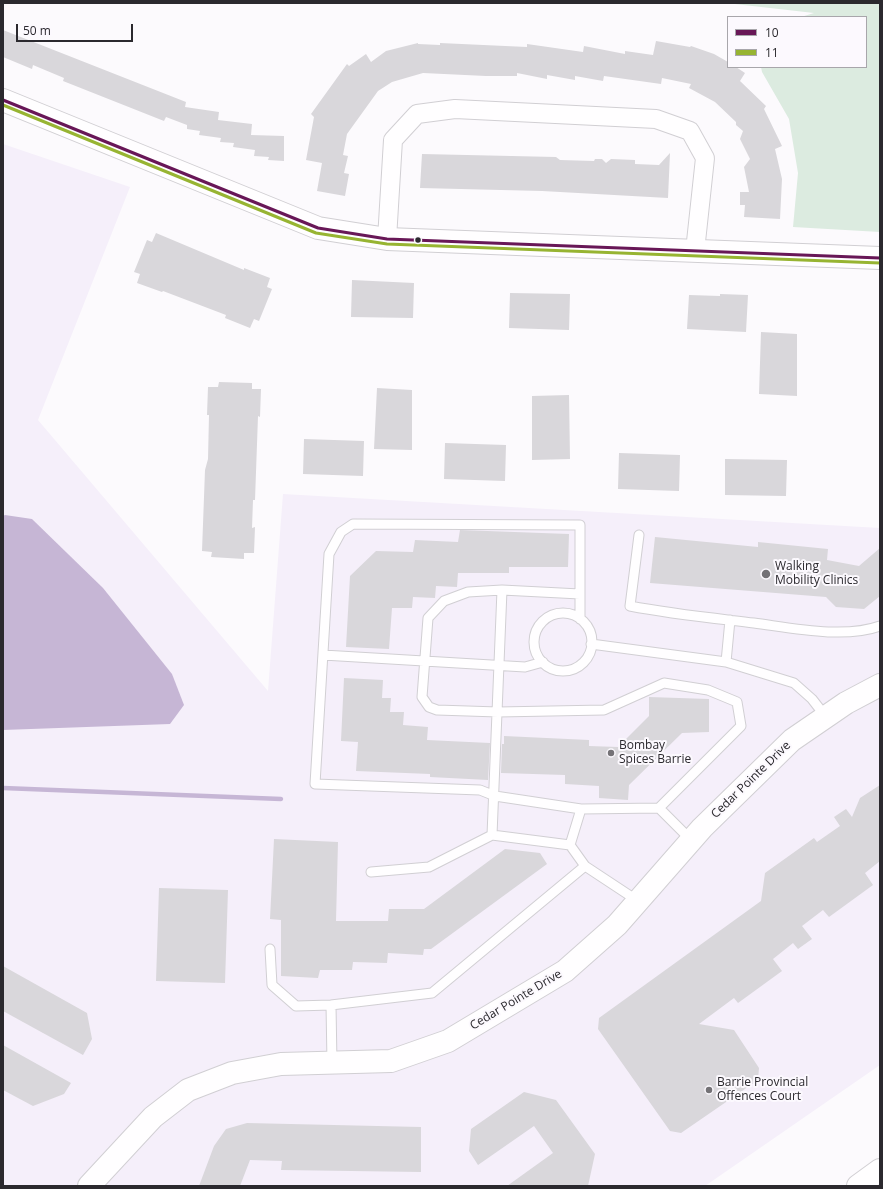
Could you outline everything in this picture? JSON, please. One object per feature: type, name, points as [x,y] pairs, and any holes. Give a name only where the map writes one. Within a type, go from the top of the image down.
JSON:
[{"type":"main road","points":[[3,100],[318,228],[387,239],[880,258]]},
{"type":"main road","name":"Cedar Pointe Drive","points":[[89,1186],[153,1117],[188,1090],[232,1073],[281,1064],[391,1061],[448,1041],[565,972],[617,925],[691,840],[792,740],[846,703],[880,686]]},
{"type":"main road","points":[[858,1186],[880,1170]]},
{"type":"street","points":[[387,239],[393,140],[417,114],[455,109],[656,119],[690,131],[705,158],[695,251]]},
{"type":"lane","points":[[580,594],[502,590],[468,592],[444,601],[428,618],[422,697],[429,707],[436,710],[498,712],[604,710],[664,684],[708,690],[737,702],[741,726],[659,808],[582,809],[495,796],[480,790],[315,784],[329,554],[341,532],[353,524],[580,525],[580,594],[580,619]]},
{"type":"lane","points":[[639,536],[630,606],[658,611],[815,630],[865,631],[880,626]]},
{"type":"lane","points":[[492,836],[495,796],[502,590]]},
{"type":"lane","points":[[561,613],[571,614],[580,619],[590,634],[591,644],[589,653],[584,661],[577,667],[569,670],[550,668],[542,662],[537,655],[534,646],[536,632],[544,620],[552,615],[561,613]]},
{"type":"lane","points":[[726,662],[730,620]]},
{"type":"lane","points":[[591,644],[726,662],[794,683],[812,698],[826,717]]},
{"type":"lane","points":[[323,656],[525,667],[542,662]]},
{"type":"lane","points":[[659,808],[691,840]]},
{"type":"lane","points":[[570,846],[582,809]]},
{"type":"lane","points":[[371,872],[429,867],[492,836],[570,846],[585,866],[638,901]]},
{"type":"lane","points":[[270,949],[272,986],[296,1006],[331,1005],[432,993],[585,866]]},
{"type":"lane","points":[[331,1005],[332,1062]]},
{"type":"shaded area","points":[[726,3],[880,3],[880,232],[793,227],[798,173],[789,119],[762,72],[761,68],[867,68],[867,16],[804,16],[814,13]]},
{"type":"shaded area","points":[[3,144],[130,187],[38,420],[268,691],[283,494],[880,528],[880,1065],[705,1186],[3,1186]]},
{"type":"shaded area","points":[[5,515],[32,519],[103,588],[172,674],[184,705],[170,724],[3,730],[3,516]]},
{"type":"building","points":[[3,30],[186,102],[185,107],[219,112],[218,120],[252,124],[251,135],[284,136],[284,161],[268,160],[269,157],[254,156],[255,150],[233,147],[234,143],[220,142],[221,138],[199,135],[200,131],[187,129],[187,125],[166,117],[164,121],[63,81],[64,78],[33,65],[32,69],[3,57]]},
{"type":"building","points":[[656,41],[691,46],[714,54],[727,61],[727,68],[738,68],[745,73],[740,81],[766,106],[764,109],[782,146],[775,149],[782,179],[780,219],[744,217],[745,205],[740,205],[740,192],[749,192],[744,167],[750,159],[740,139],[743,131],[736,125],[736,122],[715,102],[689,88],[691,84],[662,78],[661,84],[604,76],[603,81],[575,76],[575,80],[547,75],[547,79],[517,73],[517,76],[423,73],[392,82],[378,91],[347,134],[343,155],[348,156],[344,173],[349,174],[345,196],[317,191],[322,163],[306,160],[314,117],[311,114],[347,64],[349,66],[366,54],[371,62],[386,51],[418,43],[440,45],[440,43],[527,47],[527,44],[583,52],[584,46],[625,54],[625,51],[653,55]]},
{"type":"building","points":[[670,153],[668,198],[542,191],[420,188],[422,154],[556,157],[560,160],[594,161],[595,159],[602,159],[606,163],[611,159],[635,160],[635,164],[659,165]]},
{"type":"building","points":[[156,233],[244,270],[244,268],[270,278],[267,287],[272,289],[259,321],[254,319],[250,328],[225,318],[226,315],[163,291],[162,292],[137,283],[140,274],[134,272],[147,240],[152,242]]},
{"type":"building","points":[[352,280],[414,283],[413,318],[351,317]]},
{"type":"building","points":[[510,293],[570,294],[569,330],[509,328]]},
{"type":"building","points":[[720,294],[748,295],[746,332],[687,329],[689,295],[720,296]]},
{"type":"building","points":[[761,332],[797,334],[797,396],[759,394]]},
{"type":"building","points":[[219,382],[252,383],[252,389],[261,389],[260,417],[258,416],[255,500],[253,500],[252,528],[255,527],[254,553],[244,553],[244,559],[211,557],[212,552],[202,551],[205,470],[208,459],[208,387],[218,387]]},
{"type":"building","points":[[377,388],[412,390],[412,450],[374,449]]},
{"type":"building","points":[[569,395],[570,459],[532,460],[532,396]]},
{"type":"building","points":[[304,439],[364,441],[363,476],[303,474]]},
{"type":"building","points":[[445,443],[506,445],[505,481],[444,479]]},
{"type":"building","points":[[619,453],[680,455],[679,491],[618,489]]},
{"type":"building","points":[[725,459],[787,460],[786,496],[725,495]]},
{"type":"building","points":[[460,530],[569,534],[568,567],[509,567],[509,573],[458,573],[457,587],[436,586],[435,598],[413,597],[412,608],[392,608],[389,649],[346,647],[350,576],[376,551],[413,552],[415,540],[458,542]]},
{"type":"building","name":"Walking Mobility Clinics","points":[[655,537],[758,547],[758,542],[828,549],[827,560],[859,566],[880,548],[880,596],[864,609],[836,607],[826,597],[650,583]]},
{"type":"building","points":[[344,678],[383,680],[382,698],[391,698],[390,712],[404,712],[403,725],[428,727],[427,740],[490,743],[488,780],[430,777],[430,774],[356,771],[358,742],[341,741]]},
{"type":"building","points":[[649,697],[709,699],[709,732],[682,733],[629,785],[628,800],[599,798],[599,786],[565,784],[565,775],[501,773],[502,744],[504,744],[504,736],[589,740],[589,746],[618,747],[649,716]]},
{"type":"building","points":[[880,785],[880,861],[865,873],[873,885],[829,917],[823,910],[802,926],[812,939],[798,949],[793,943],[773,959],[782,971],[738,1003],[734,998],[699,1024],[734,1030],[759,1068],[758,1080],[681,1133],[670,1131],[598,1029],[599,1018],[761,901],[765,873],[814,838],[817,842],[840,826],[834,817],[846,809],[852,817],[860,798]]},
{"type":"building","points":[[274,839],[338,842],[336,921],[388,921],[389,909],[424,909],[505,849],[540,853],[547,864],[431,949],[424,949],[423,955],[388,953],[387,963],[353,962],[352,970],[320,970],[318,978],[281,976],[281,920],[270,919]]},
{"type":"building","points":[[159,888],[228,890],[225,983],[156,981]]},
{"type":"building","points":[[3,966],[87,1013],[92,1039],[83,1055],[3,1011]]},
{"type":"building","points":[[3,1045],[71,1083],[64,1094],[33,1106],[3,1090]]},
{"type":"building","points":[[524,1092],[556,1100],[595,1154],[588,1186],[507,1186],[553,1153],[534,1126],[478,1165],[469,1151],[471,1129]]},
{"type":"building","points":[[247,1123],[421,1127],[421,1172],[281,1170],[282,1161],[250,1160],[240,1186],[199,1186],[214,1146],[226,1129]]},
{"type":"waterway","points":[[3,788],[281,799]]},
{"type":"transit line","name":"10","points":[[3,100],[318,228],[387,239],[880,258]]},
{"type":"transit line","name":"11","points":[[3,105],[316,233],[387,244],[880,263]]},
{"type":"place","name":"Walking Mobility Clinics","points":[[766,574]]},
{"type":"place","name":"Bombay Spices Barrie","points":[[611,753]]},
{"type":"place","name":"Barrie Provincial Offences Court","points":[[709,1090]]}]
